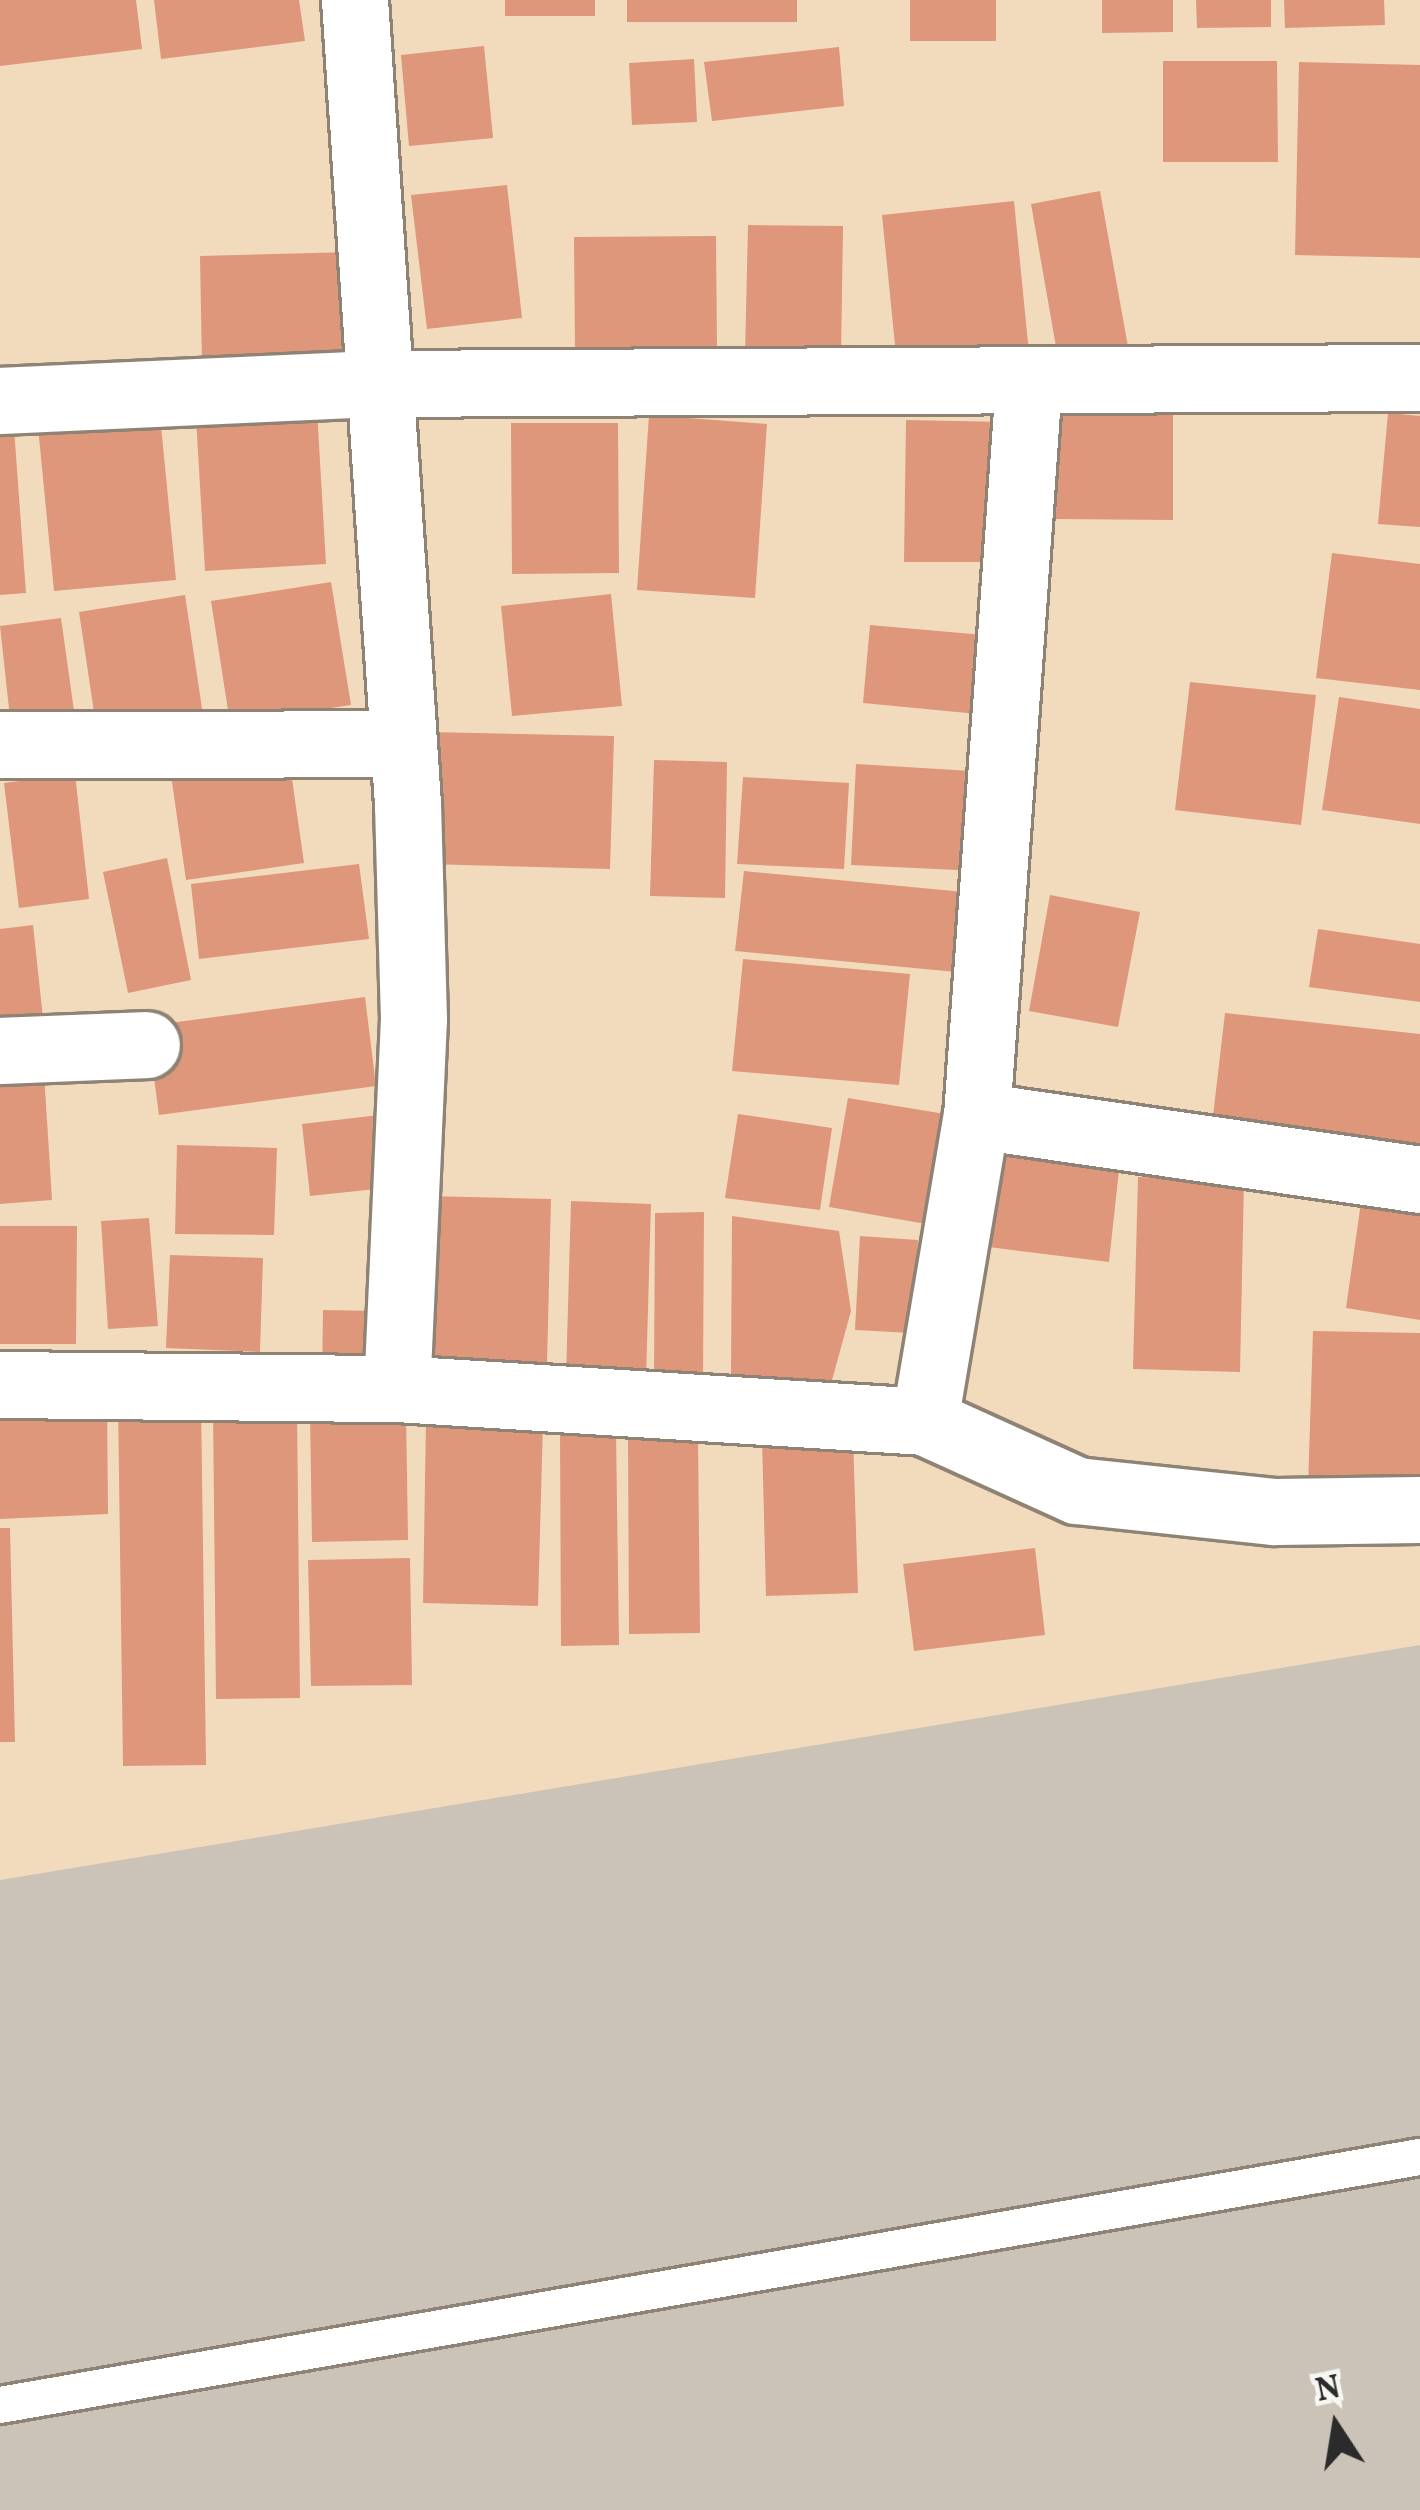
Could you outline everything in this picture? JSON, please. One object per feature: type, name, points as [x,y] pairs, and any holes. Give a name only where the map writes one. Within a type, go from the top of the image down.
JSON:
[{"type":"street","points":[[355,0],[375,384],[403,744],[413,1019],[397,1389]]},
{"type":"street","points":[[0,401],[375,384],[1420,378]]},
{"type":"street","points":[[925,1422],[977,1116],[1029,383]]},
{"type":"street","points":[[0,745],[403,744]]},
{"type":"street","points":[[0,1051],[147,1045]]},
{"type":"street","points":[[977,1116],[1420,1180]]},
{"type":"street","points":[[0,1385],[397,1389],[925,1422],[1077,1491],[1276,1512],[1420,1510]]},
{"type":"lane","points":[[0,2405],[1420,2157]]},
{"type":"shaded area","points":[[1420,1645],[1420,2510],[0,2510],[0,1880]]},
{"type":"building","points":[[0,0],[136,0],[142,49],[0,66]]},
{"type":"building","points":[[154,0],[299,0],[305,41],[161,59]]},
{"type":"building","points":[[505,0],[595,0],[595,16],[505,16]]},
{"type":"building","points":[[627,0],[797,0],[797,22],[627,22]]},
{"type":"building","points":[[910,0],[996,0],[996,41],[910,41]]},
{"type":"building","points":[[1102,0],[1173,0],[1173,32],[1102,33]]},
{"type":"building","points":[[1196,0],[1271,0],[1271,27],[1197,28]]},
{"type":"building","points":[[1284,0],[1384,0],[1385,25],[1285,28]]},
{"type":"building","points":[[484,46],[493,138],[409,146],[401,55]]},
{"type":"building","points":[[839,47],[844,106],[712,121],[704,62]]},
{"type":"building","points":[[694,59],[697,122],[632,125],[629,63]]},
{"type":"building","points":[[1163,61],[1277,61],[1278,162],[1163,162]]},
{"type":"building","points":[[1299,62],[1420,65],[1420,258],[1295,255]]},
{"type":"building","points":[[507,185],[522,318],[427,329],[411,195]]},
{"type":"building","points":[[1100,191],[1129,352],[1059,364],[1031,204]]},
{"type":"building","points":[[1014,201],[1029,353],[897,365],[882,215]]},
{"type":"building","points":[[748,225],[843,226],[841,357],[745,355]]},
{"type":"building","points":[[716,236],[717,348],[575,350],[574,237]]},
{"type":"building","points":[[353,252],[357,361],[202,365],[200,256]]},
{"type":"building","points":[[317,410],[326,564],[205,571],[196,418]]},
{"type":"building","points":[[1388,413],[1420,416],[1420,527],[1378,524]]},
{"type":"building","points":[[1057,414],[1173,414],[1173,520],[1056,519]]},
{"type":"building","points":[[160,415],[176,580],[54,591],[38,427]]},
{"type":"building","points":[[649,415],[767,424],[755,598],[637,590]]},
{"type":"building","points":[[906,420],[1004,422],[1002,562],[904,562]]},
{"type":"building","points":[[511,423],[618,423],[619,573],[512,574]]},
{"type":"building","points":[[14,428],[26,593],[0,595],[0,429]]},
{"type":"building","points":[[1332,553],[1420,564],[1420,690],[1316,678]]},
{"type":"building","points":[[331,582],[351,705],[230,723],[211,601]]},
{"type":"building","points":[[611,594],[622,706],[512,716],[501,606]]},
{"type":"building","points":[[185,595],[203,715],[97,732],[79,612]]},
{"type":"building","points":[[61,618],[75,718],[11,727],[0,626]]},
{"type":"building","points":[[870,625],[995,636],[988,715],[863,703]]},
{"type":"building","points":[[1190,682],[1316,695],[1301,825],[1175,810]]},
{"type":"building","points":[[1339,697],[1420,709],[1420,824],[1322,810]]},
{"type":"building","points":[[429,732],[614,736],[610,869],[426,864]]},
{"type":"building","points":[[288,751],[304,863],[186,880],[170,768]]},
{"type":"building","points":[[654,760],[727,762],[725,898],[650,896]]},
{"type":"building","points":[[856,764],[1005,773],[999,872],[851,865]]},
{"type":"building","points":[[75,774],[89,899],[19,908],[4,783]]},
{"type":"building","points":[[743,777],[849,783],[844,869],[737,864]]},
{"type":"building","points":[[167,858],[191,980],[128,993],[103,872]]},
{"type":"building","points":[[359,864],[369,939],[199,959],[191,884]]},
{"type":"building","points":[[744,871],[964,892],[956,972],[735,951]]},
{"type":"building","points":[[1050,895],[1140,912],[1118,1027],[1029,1011]]},
{"type":"building","points":[[33,925],[44,1027],[0,1032],[0,929]]},
{"type":"building","points":[[1318,929],[1420,944],[1420,1002],[1309,987]]},
{"type":"building","points":[[743,959],[910,974],[899,1085],[732,1071]]},
{"type":"building","points":[[365,997],[376,1086],[159,1115],[147,1026]]},
{"type":"building","points":[[1225,1013],[1420,1034],[1420,1164],[1210,1142]]},
{"type":"building","points":[[42,1041],[52,1200],[0,1204],[0,1045]]},
{"type":"building","points":[[848,1098],[945,1114],[926,1224],[829,1207]]},
{"type":"building","points":[[388,1114],[395,1187],[310,1196],[302,1124]]},
{"type":"building","points":[[738,1114],[832,1128],[820,1210],[725,1198]]},
{"type":"building","points":[[177,1145],[277,1148],[274,1235],[175,1234]]},
{"type":"building","points":[[1001,1146],[1120,1161],[1109,1262],[989,1247]]},
{"type":"building","points":[[1138,1177],[1244,1180],[1240,1372],[1133,1369]]},
{"type":"building","points":[[426,1196],[551,1199],[547,1365],[422,1362]]},
{"type":"building","points":[[571,1201],[651,1204],[646,1379],[566,1377]]},
{"type":"building","points":[[1361,1202],[1420,1211],[1420,1320],[1346,1308]]},
{"type":"building","points":[[704,1212],[703,1381],[654,1381],[655,1213]]},
{"type":"building","points":[[732,1216],[839,1231],[851,1311],[829,1391],[731,1377]]},
{"type":"building","points":[[149,1218],[158,1326],[108,1329],[101,1221]]},
{"type":"building","points":[[0,1226],[77,1226],[76,1344],[0,1344]]},
{"type":"building","points":[[860,1236],[918,1240],[912,1333],[855,1330]]},
{"type":"building","points":[[170,1255],[263,1258],[260,1352],[166,1348]]},
{"type":"building","points":[[323,1310],[379,1311],[379,1380],[322,1379]]},
{"type":"building","points":[[1313,1331],[1420,1333],[1420,1489],[1308,1487]]},
{"type":"building","points":[[107,1399],[108,1514],[0,1519],[0,1403]]},
{"type":"building","points":[[201,1400],[206,1765],[123,1766],[118,1402]]},
{"type":"building","points":[[297,1406],[300,1698],[216,1699],[213,1408]]},
{"type":"building","points":[[406,1411],[408,1540],[312,1542],[310,1413]]},
{"type":"building","points":[[426,1420],[543,1422],[538,1606],[423,1603]]},
{"type":"building","points":[[560,1432],[616,1432],[619,1645],[561,1646]]},
{"type":"building","points":[[698,1437],[700,1633],[629,1634],[628,1438]]},
{"type":"building","points":[[853,1437],[858,1593],[766,1596],[762,1439]]},
{"type":"building","points":[[0,1528],[10,1528],[15,1742],[0,1742]]},
{"type":"building","points":[[1035,1548],[1045,1635],[914,1651],[903,1564]]},
{"type":"building","points":[[410,1558],[412,1685],[311,1686],[308,1560]]}]
